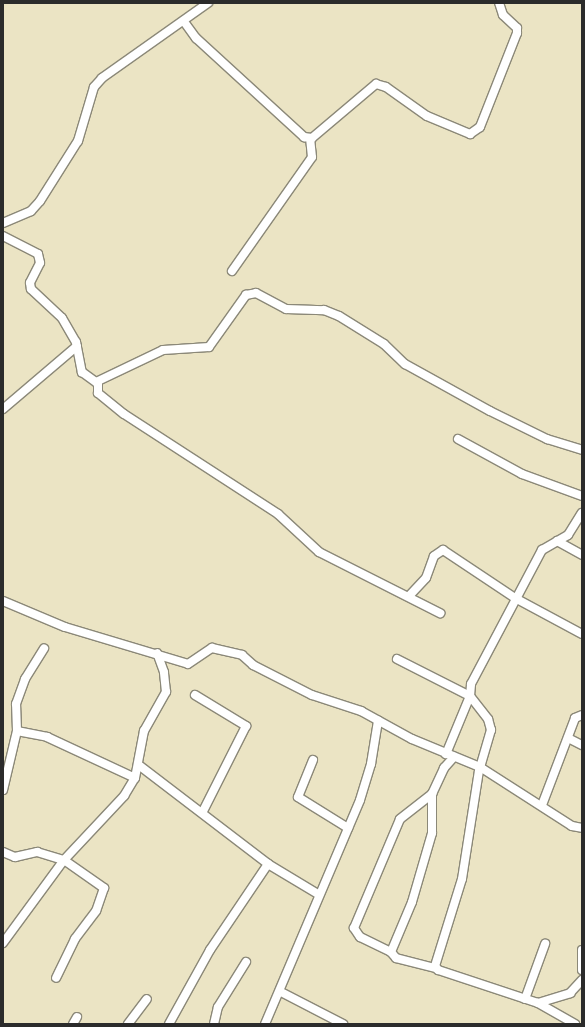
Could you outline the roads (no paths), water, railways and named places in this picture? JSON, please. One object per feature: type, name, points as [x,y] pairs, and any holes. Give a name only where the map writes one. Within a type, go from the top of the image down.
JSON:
[{"type":"street","points":[[3,223],[31,211],[40,201],[78,141],[98,83],[185,23],[208,3]]},
{"type":"street","points":[[310,139],[376,84],[386,87],[427,116],[464,133],[475,134],[518,30],[503,15],[499,3]]},
{"type":"street","points":[[185,23],[272,110],[310,139],[312,157],[232,271]]},
{"type":"street","points":[[3,236],[38,254],[40,263],[30,283],[31,289],[62,318],[77,346],[82,372],[98,383]]},
{"type":"street","points":[[98,383],[163,350],[209,347],[246,295],[256,293],[286,309],[324,310],[334,314],[384,344],[405,364],[490,411],[548,439],[582,450]]},
{"type":"street","points":[[3,409],[77,346]]},
{"type":"street","points":[[98,383],[98,393],[124,414],[278,514],[319,552],[410,595],[440,613]]},
{"type":"street","points":[[458,439],[522,474],[582,496]]},
{"type":"street","points":[[391,952],[412,902],[432,833],[432,794],[450,756],[477,670],[542,550],[568,535],[582,513]]},
{"type":"street","points":[[557,541],[582,555]]},
{"type":"street","points":[[410,595],[426,578],[434,556],[443,550],[515,598],[582,634]]},
{"type":"street","points":[[3,601],[65,627],[190,664],[208,649],[227,649],[312,695],[361,711],[378,721],[450,756],[480,767],[542,805],[582,827]]},
{"type":"street","points":[[3,790],[17,731],[16,704],[25,679],[44,649]]},
{"type":"street","points":[[3,943],[64,860],[120,801],[135,778],[140,766],[144,731],[166,692],[164,672],[157,653]]},
{"type":"street","points":[[397,659],[470,696],[491,724],[480,767],[462,879],[435,968]]},
{"type":"street","points":[[195,695],[246,726],[202,813]]},
{"type":"street","points":[[542,805],[568,738],[581,712]]},
{"type":"street","points":[[268,1023],[282,992],[318,894],[348,828],[368,777],[378,721]]},
{"type":"street","points":[[17,731],[47,736],[135,778]]},
{"type":"street","points":[[568,738],[582,744]]},
{"type":"street","points":[[313,760],[298,797],[348,828]]},
{"type":"street","points":[[140,766],[268,864],[318,894]]},
{"type":"street","points":[[432,794],[400,819],[354,928],[360,937],[391,952],[396,958],[435,968],[538,1003],[575,1024]]},
{"type":"street","points":[[3,852],[15,857],[37,852],[64,860],[102,885],[105,891],[56,978]]},
{"type":"street","points":[[169,1024],[210,950],[268,864]]},
{"type":"street","points":[[525,999],[546,944]]},
{"type":"street","points":[[582,950],[582,970]]},
{"type":"street","points":[[214,1024],[218,1007],[246,962]]},
{"type":"street","points":[[538,1003],[570,993],[582,980]]},
{"type":"street","points":[[282,992],[343,1024]]},
{"type":"street","points":[[128,1024],[147,999]]}]
